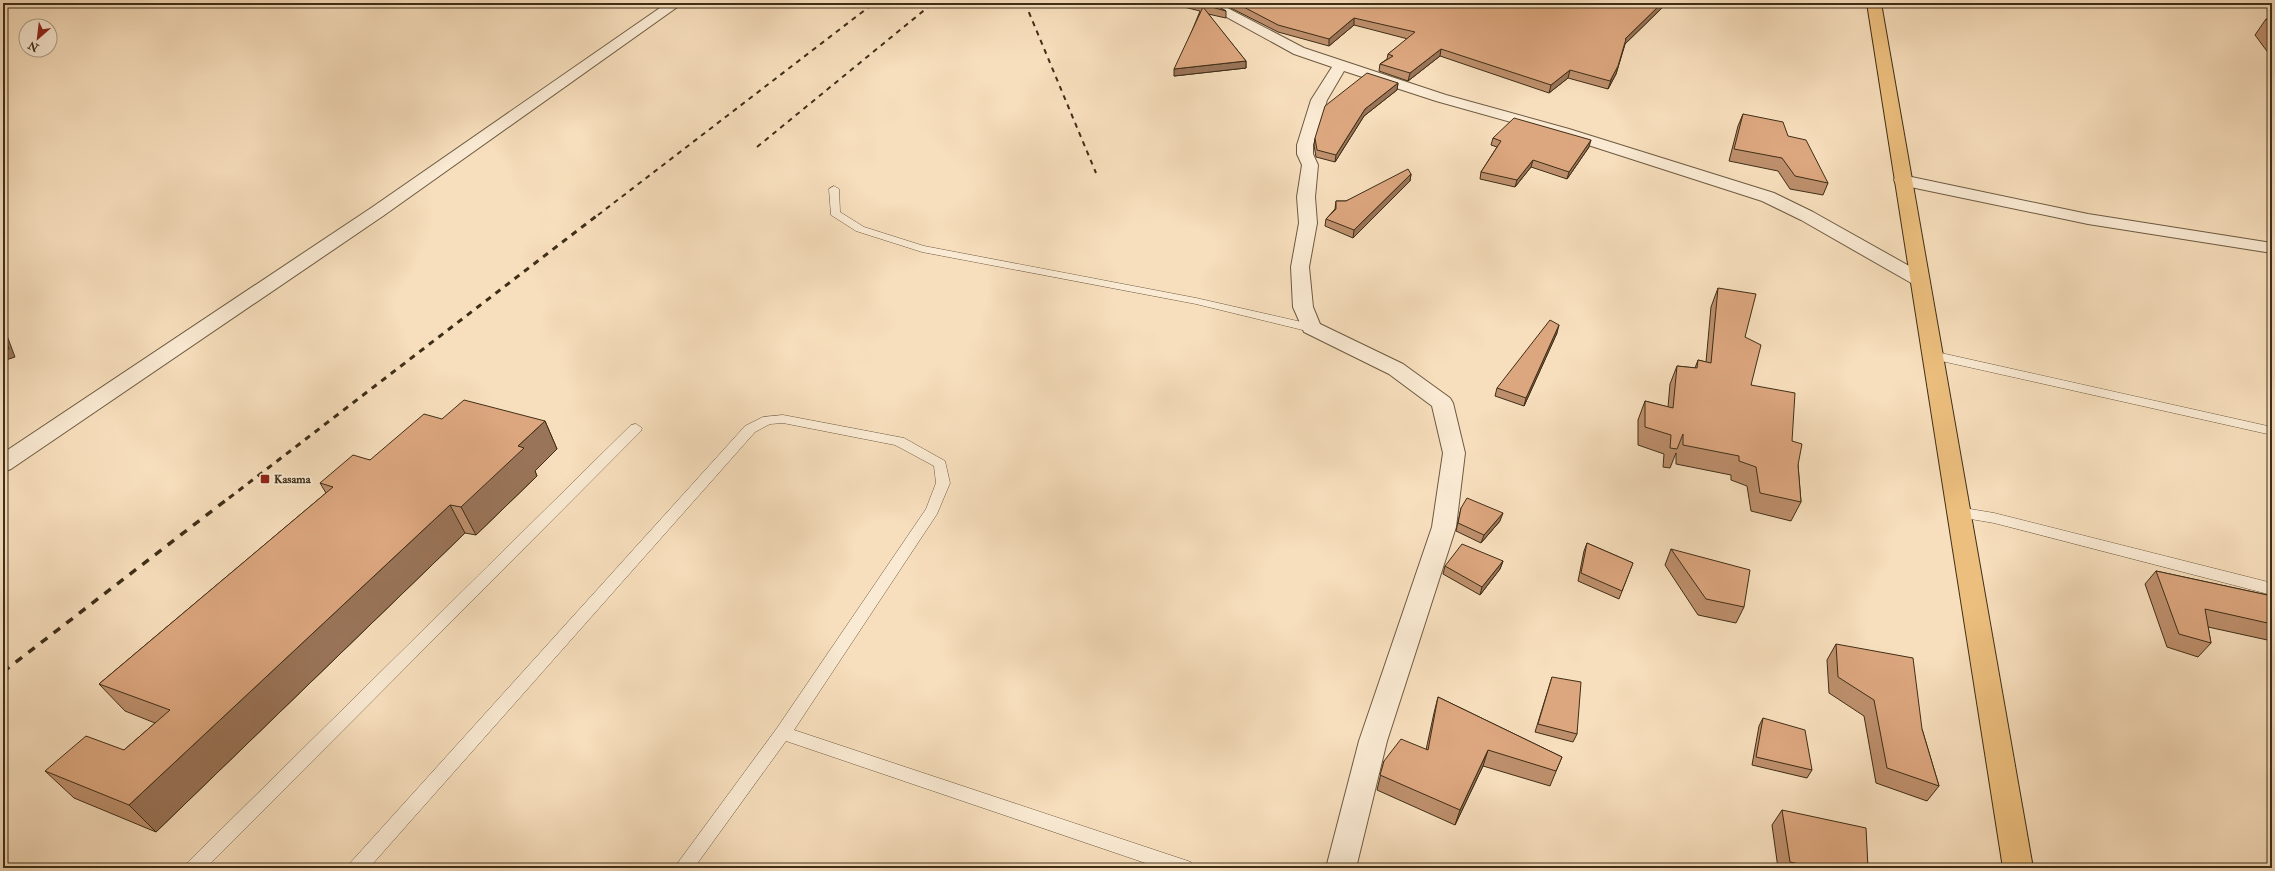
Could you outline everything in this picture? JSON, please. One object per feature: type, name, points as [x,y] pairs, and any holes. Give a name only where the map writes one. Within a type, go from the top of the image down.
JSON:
[{"type":"main road","points":[[1874,3],[1902,180],[2018,868]]},
{"type":"street","points":[[3,464],[377,212],[676,3]]},
{"type":"street","points":[[1208,3],[1299,51],[1441,98],[1563,132],[1768,197],[1807,216],[1920,280]]},
{"type":"street","points":[[1340,65],[1319,100],[1305,145],[1305,154],[1310,166],[1306,197],[1308,223],[1300,267],[1303,306],[1310,328],[1396,369],[1442,403],[1454,453],[1444,527],[1373,741],[1341,868]]},
{"type":"street","points":[[1902,180],[2088,219],[2272,248]]},
{"type":"lane","points":[[834,189],[835,213],[860,229],[922,249],[1196,301],[1310,328]]},
{"type":"lane","points":[[1932,355],[2042,381],[2272,431]]},
{"type":"lane","points":[[357,868],[750,429],[768,420],[783,419],[899,441],[940,464],[943,482],[932,510],[783,733],[683,868]]},
{"type":"lane","points":[[194,868],[636,428]]},
{"type":"lane","points":[[1958,512],[1994,518],[2272,589]]},
{"type":"lane","points":[[783,733],[1185,868]]},
{"type":"building","points":[[1197,3],[1212,3],[1226,11]]},
{"type":"building","points":[[1236,3],[1568,3],[1579,6],[1581,3],[1662,3],[1625,39],[1618,66],[1610,81],[1570,70],[1551,85],[1441,49],[1410,73],[1380,64],[1393,56],[1388,54],[1415,32],[1354,18],[1329,39],[1278,25]]},
{"type":"building","points":[[1203,7],[1246,61],[1174,69]]},
{"type":"building","points":[[2266,19],[2272,20],[2272,27]]},
{"type":"building","points":[[1367,73],[1398,83],[1365,109],[1336,155],[1317,150],[1315,138],[1325,106]]},
{"type":"building","points":[[1743,114],[1783,122],[1788,136],[1806,140],[1828,183],[1795,176],[1782,158],[1734,149]]},
{"type":"building","points":[[1514,118],[1591,140],[1569,172],[1533,160],[1517,180],[1481,172],[1501,141],[1493,138]]},
{"type":"building","points":[[1408,169],[1411,174],[1354,230],[1326,219],[1336,209],[1336,201],[1346,201]]},
{"type":"building","points":[[1718,288],[1756,294],[1745,337],[1761,345],[1751,385],[1795,393],[1792,441],[1802,444],[1798,465],[1801,502],[1760,493],[1756,467],[1739,461],[1739,456],[1683,445],[1683,434],[1677,449],[1670,448],[1671,435],[1645,427],[1645,401],[1673,408],[1677,366],[1697,368],[1698,360],[1711,363]]},
{"type":"building","points":[[1550,320],[1559,325],[1526,398],[1497,388]]},
{"type":"building","points":[[3,333],[9,349],[3,351]]},
{"type":"building","points":[[464,400],[545,421],[518,446],[524,448],[461,507],[450,505],[129,805],[45,771],[86,736],[124,750],[170,710],[99,684],[333,487],[320,483],[353,455],[370,460],[424,414],[442,419]]},
{"type":"building","points":[[1467,498],[1503,513],[1484,535],[1458,523],[1461,508]]},
{"type":"building","points":[[1587,543],[1633,563],[1622,591],[1581,573]]},
{"type":"building","points":[[1462,544],[1503,561],[1482,587],[1445,566]]},
{"type":"building","points":[[1671,549],[1750,570],[1744,607],[1706,599]]},
{"type":"building","points":[[2156,571],[2272,596],[2272,624],[2205,609],[2211,643],[2179,634]]},
{"type":"building","points":[[1836,644],[1913,658],[1922,729],[1939,786],[1887,768],[1874,700],[1838,677]]},
{"type":"building","points":[[1552,677],[1581,682],[1577,734],[1538,724]]},
{"type":"building","points":[[1438,697],[1562,757],[1556,771],[1488,750],[1460,810],[1380,775],[1384,761],[1401,739],[1428,750]]},
{"type":"building","points":[[1763,718],[1805,730],[1812,770],[1756,757]]},
{"type":"building","points":[[1782,810],[1866,828],[1868,868],[1817,868],[1790,862]]},
{"type":"railway","points":[[598,215],[874,3]]},
{"type":"railway","points":[[757,147],[933,3]]},
{"type":"railway","points":[[1025,3],[1096,173]]},
{"type":"railway","points":[[229,498],[599,214]]},
{"type":"railway","points":[[3,672],[230,497]]},
{"type":"place","name":"Kasama","points":[[265,479]]}]
